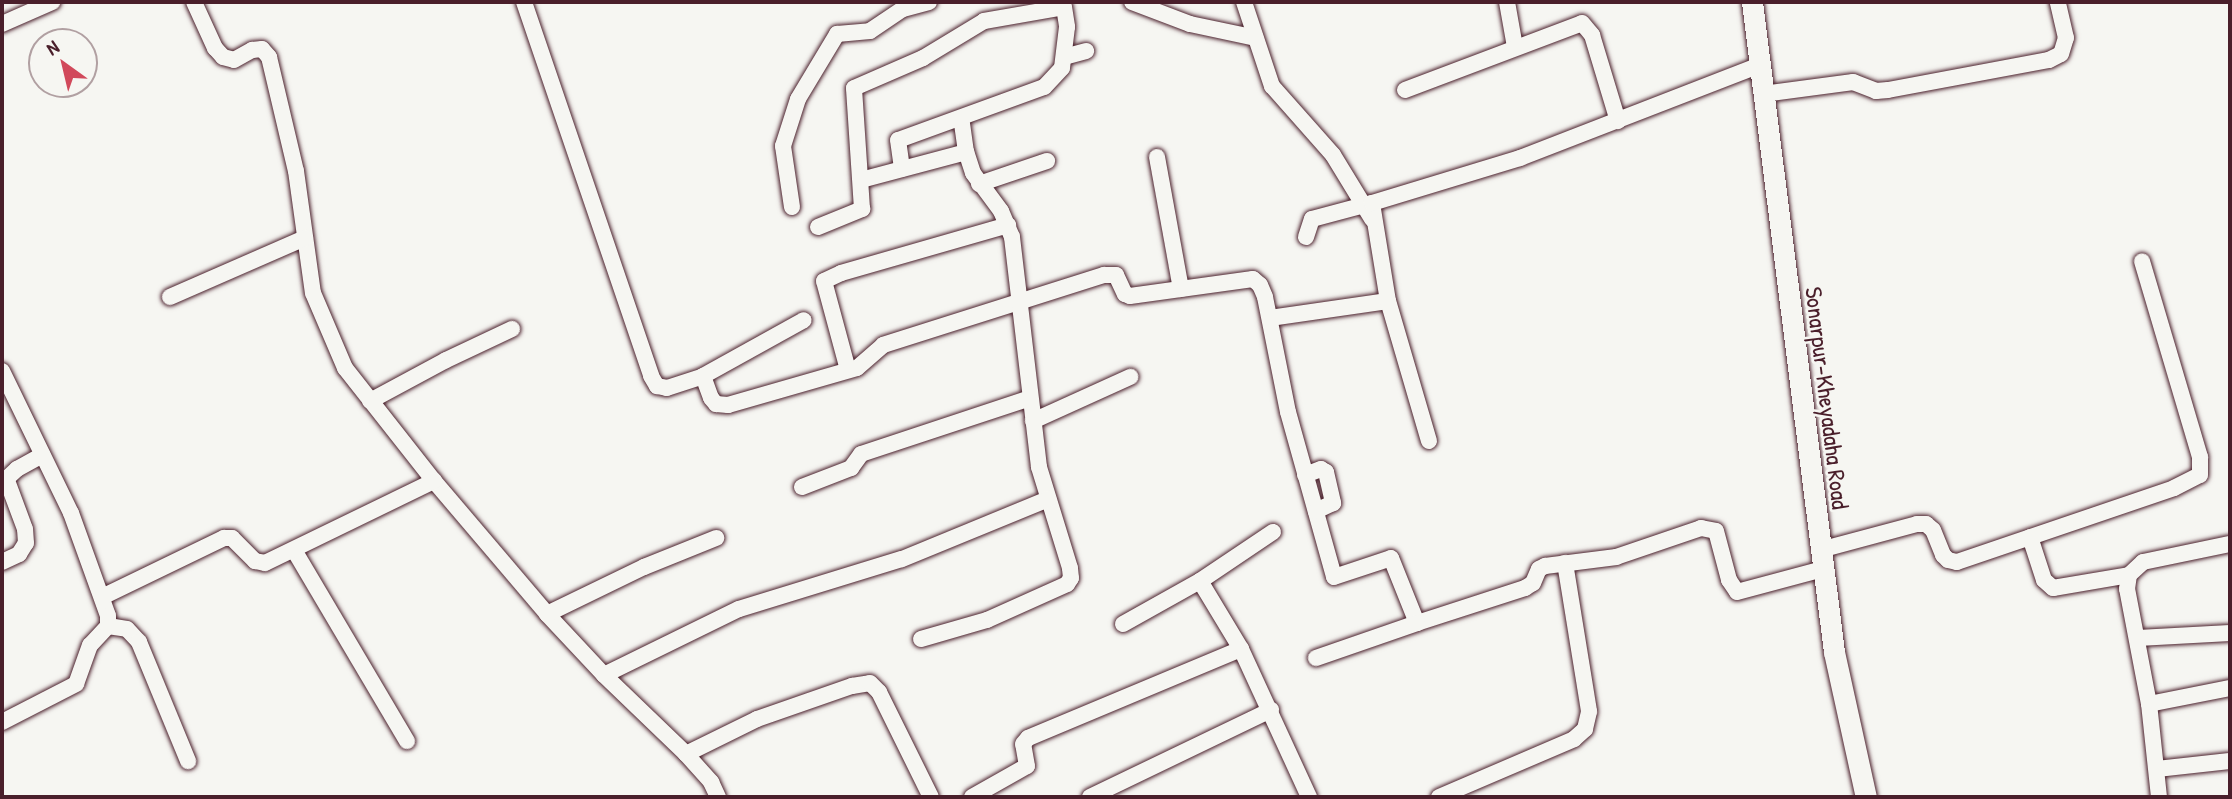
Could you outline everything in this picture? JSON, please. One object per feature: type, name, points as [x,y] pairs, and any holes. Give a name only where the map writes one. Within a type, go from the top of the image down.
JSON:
[{"type":"main road","name":"Sonarpur-Kheyadaha Road","points":[[1752,2],[1834,652],[1866,797]]},
{"type":"street","points":[[2,24],[52,2]]},
{"type":"street","points":[[194,2],[215,48],[223,57],[234,60],[252,50],[262,49],[269,57],[296,171],[319,312],[345,368],[435,481],[547,614],[604,675],[686,754],[711,782],[718,797]]},
{"type":"street","points":[[524,2],[651,376],[657,386],[667,388],[703,376],[804,320]]},
{"type":"street","points":[[792,207],[783,146],[798,99],[837,34],[870,31],[902,9],[929,2]]},
{"type":"street","points":[[1132,2],[1190,24],[1256,38]]},
{"type":"street","points":[[1244,2],[1272,86],[1333,155],[1368,204],[1375,225],[1388,302],[1429,441]]},
{"type":"street","points":[[1507,2],[1515,47]]},
{"type":"street","points":[[1763,94],[1853,82],[1876,91],[1888,90],[2049,60],[2061,54],[2066,38],[2059,2]]},
{"type":"street","points":[[818,227],[862,209],[854,88],[923,58],[984,21],[1043,7],[1070,4],[1062,68],[1044,87],[898,140],[902,169]]},
{"type":"street","points":[[1405,90],[1582,23],[1588,27],[1618,121]]},
{"type":"street","points":[[1064,57],[1086,51]]},
{"type":"street","points":[[1306,237],[1312,219],[1480,171],[1760,65]]},
{"type":"street","points":[[921,639],[987,620],[1067,584],[1070,568],[1039,467],[1008,225],[993,199],[979,184],[966,152],[961,118]]},
{"type":"street","points":[[861,180],[966,152]]},
{"type":"street","points":[[1157,157],[1181,289]]},
{"type":"street","points":[[979,184],[1047,161]]},
{"type":"street","points":[[848,370],[824,282],[841,273],[1008,225]]},
{"type":"street","points":[[170,298],[306,238]]},
{"type":"street","points":[[1316,658],[1514,593],[1533,583],[1539,569],[1616,556],[1711,528],[1716,531],[1729,580],[1737,592],[1917,524],[1926,524],[1933,530],[1943,555],[1948,560],[1957,562],[2174,488],[2200,475],[2200,457],[2142,261]]},
{"type":"street","points":[[703,376],[710,398],[716,404],[728,405],[848,370],[865,363],[873,351],[883,345],[1110,274],[1116,275],[1125,294],[1130,296],[1253,279],[1260,285],[1270,318],[1288,412],[1334,577],[1391,558],[1417,623]]},
{"type":"street","points":[[1270,318],[1388,302]]},
{"type":"street","points":[[370,401],[446,360],[512,329]]},
{"type":"street","points":[[2,371],[71,513],[102,597],[108,626]]},
{"type":"street","points":[[1032,421],[1130,377]]},
{"type":"street","points":[[802,486],[851,468],[861,454],[1030,398]]},
{"type":"street","points":[[2,562],[19,554],[26,543],[25,529],[4,481],[42,455]]},
{"type":"street","points":[[102,597],[223,538],[232,538],[255,561],[265,563],[435,481]]},
{"type":"street","points":[[604,675],[739,609],[902,559],[1048,499]]},
{"type":"street","points":[[1123,624],[1200,581],[1273,532]]},
{"type":"street","points":[[2029,537],[2044,580],[2053,588],[2129,575],[2143,562],[2230,544]]},
{"type":"street","points":[[547,614],[636,571],[716,538]]},
{"type":"street","points":[[294,550],[407,741]]},
{"type":"street","points":[[1439,797],[1574,738],[1585,729],[1589,711],[1566,563]]},
{"type":"street","points":[[2129,575],[2127,589],[2149,704],[2159,797]]},
{"type":"street","points":[[1200,581],[1241,649],[1309,797]]},
{"type":"street","points":[[2,722],[76,684],[90,645],[108,626]]},
{"type":"street","points":[[108,626],[127,629],[139,642],[188,761]]},
{"type":"street","points":[[2138,638],[2230,633]]},
{"type":"street","points":[[972,797],[1027,766],[1023,744],[1028,738],[1241,649]]},
{"type":"street","points":[[686,754],[757,719],[852,686],[870,683],[879,692],[931,797]]},
{"type":"street","points":[[2149,704],[2230,688]]},
{"type":"street","points":[[1090,797],[1271,710]]},
{"type":"street","points":[[2157,769],[2230,761]]}]
